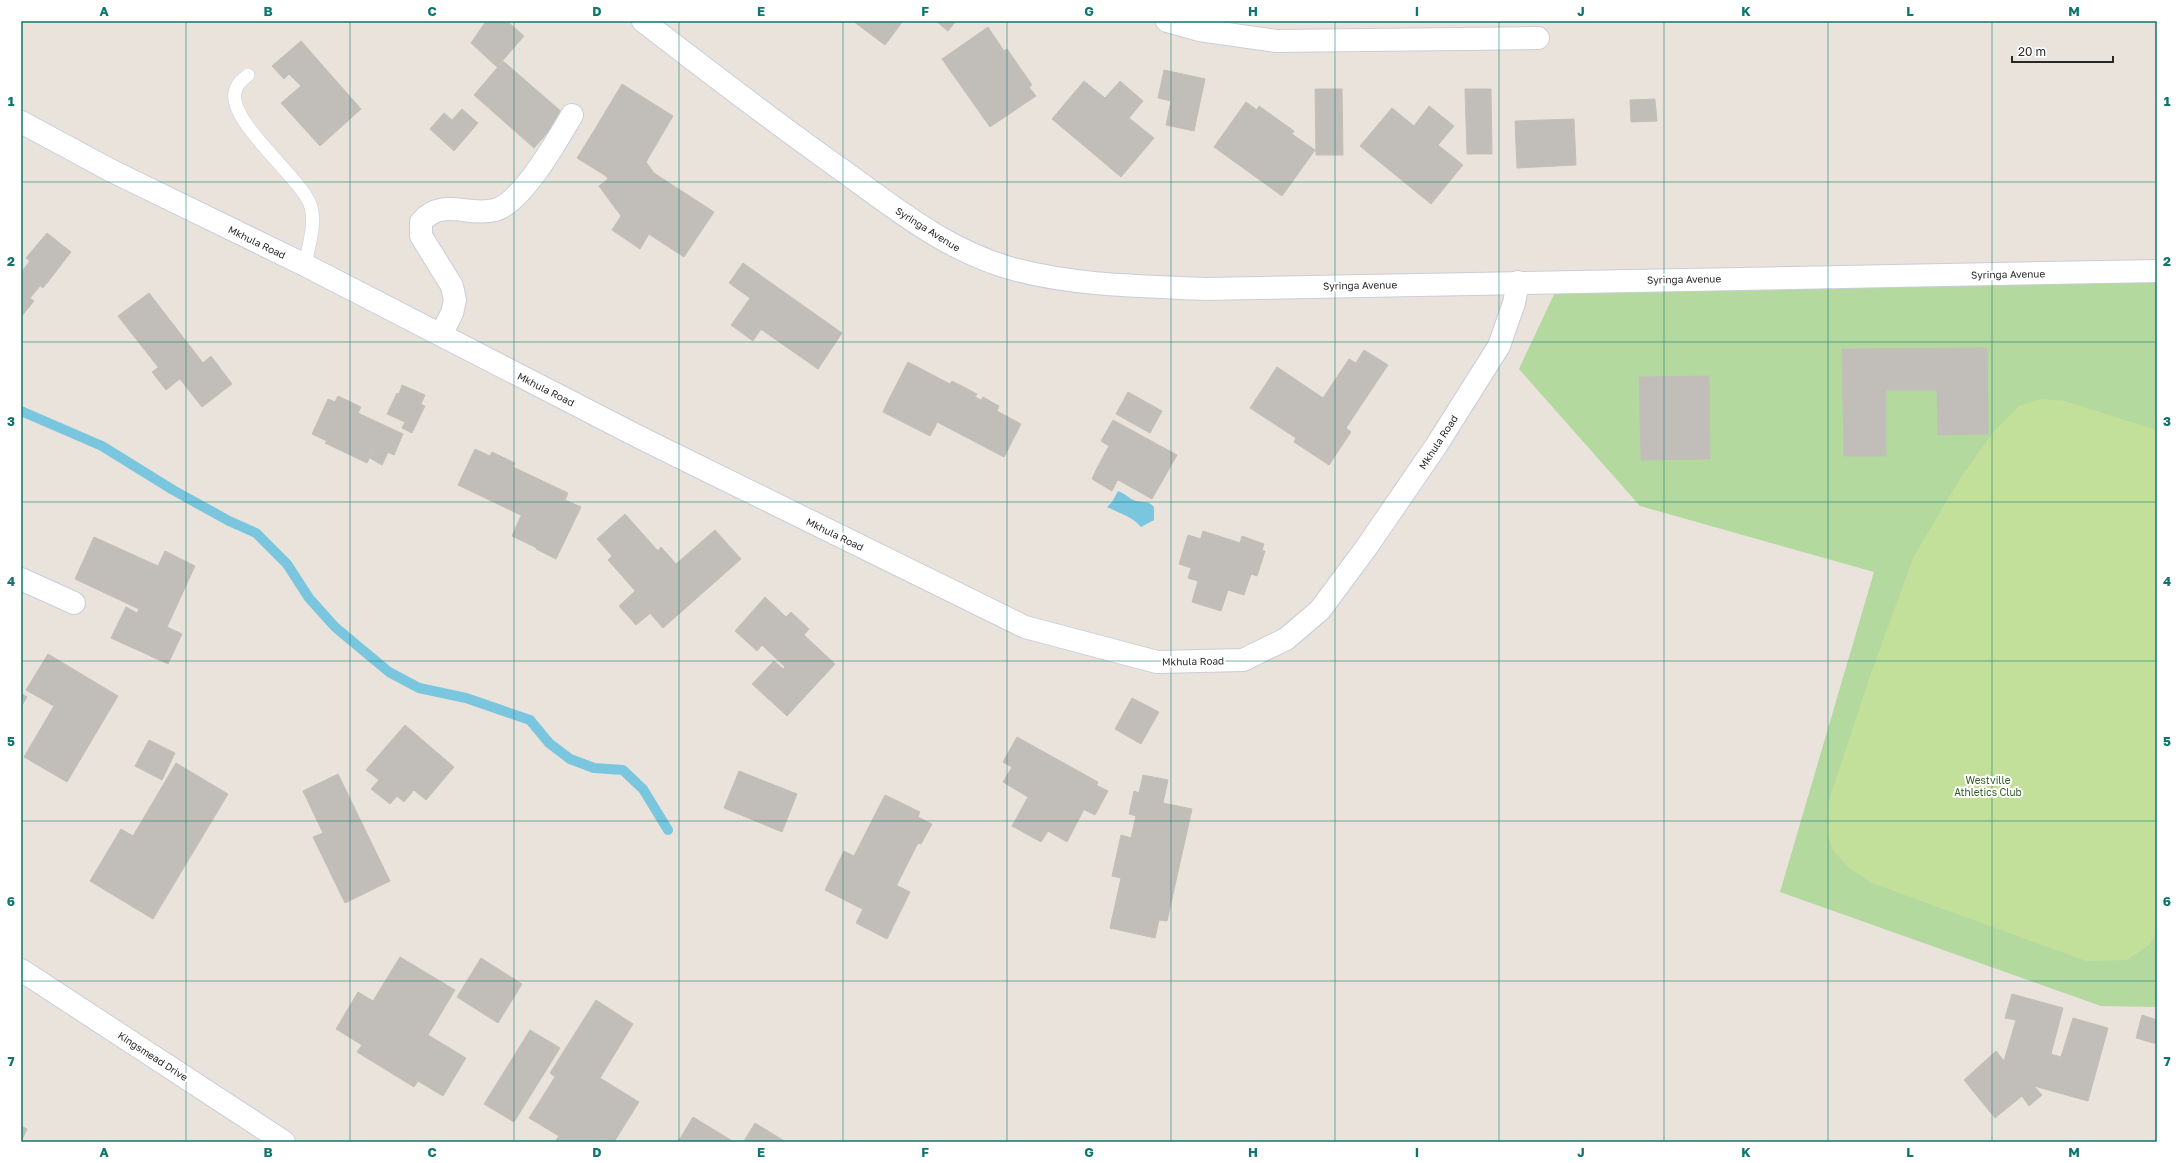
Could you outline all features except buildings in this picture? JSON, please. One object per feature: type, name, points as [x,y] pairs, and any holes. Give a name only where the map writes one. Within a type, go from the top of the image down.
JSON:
[{"type":"street","name":"Syringa Avenue","points":[[643,21],[764,114],[915,223],[960,250],[1017,270],[1107,285],[1206,289],[2157,271]]},
{"type":"street","points":[[1167,21],[1199,30],[1276,40],[1538,38]]},
{"type":"street","points":[[441,335],[452,313],[455,300],[452,286],[421,236],[421,222],[428,213],[439,208],[466,211],[495,210],[511,202],[550,152],[572,115]]},
{"type":"street","name":"Mkhula Road","points":[[21,122],[110,170],[305,265],[650,442],[1025,627],[1158,662],[1243,660],[1286,639],[1320,610],[1366,548],[1436,446],[1499,346],[1514,303],[1518,282]]},
{"type":"street","points":[[21,579],[74,603]]},
{"type":"street","name":"Kingsmead Drive","points":[[21,970],[284,1142]]},
{"type":"lane","points":[[248,75],[240,81],[235,89],[234,98],[242,116],[263,147],[305,193],[311,206],[313,217],[305,265]]},
{"type":"green space","name":"Westville Athletics Club","points":[[2157,274],[2157,1007],[2101,1006],[1780,892],[1874,572],[1640,506],[1519,369],[1557,288]]},
{"type":"green space","points":[[2041,399],[2064,401],[2157,430],[2157,931],[2149,945],[2127,960],[2086,961],[1872,883],[1849,868],[1833,850],[1827,834],[1829,800],[1870,676],[1914,556],[1961,477],[1995,430],[2019,406]]},
{"type":"water","points":[[1118,491],[1134,500],[1152,505],[1154,507],[1154,520],[1141,527],[1130,518],[1107,507],[1112,502]]},
{"type":"waterway","points":[[21,411],[102,446],[173,490],[229,521],[256,533],[287,564],[309,598],[335,627],[389,672],[419,688],[466,698],[530,720],[549,743],[570,759],[594,768],[623,770],[643,789],[668,830]]}]
